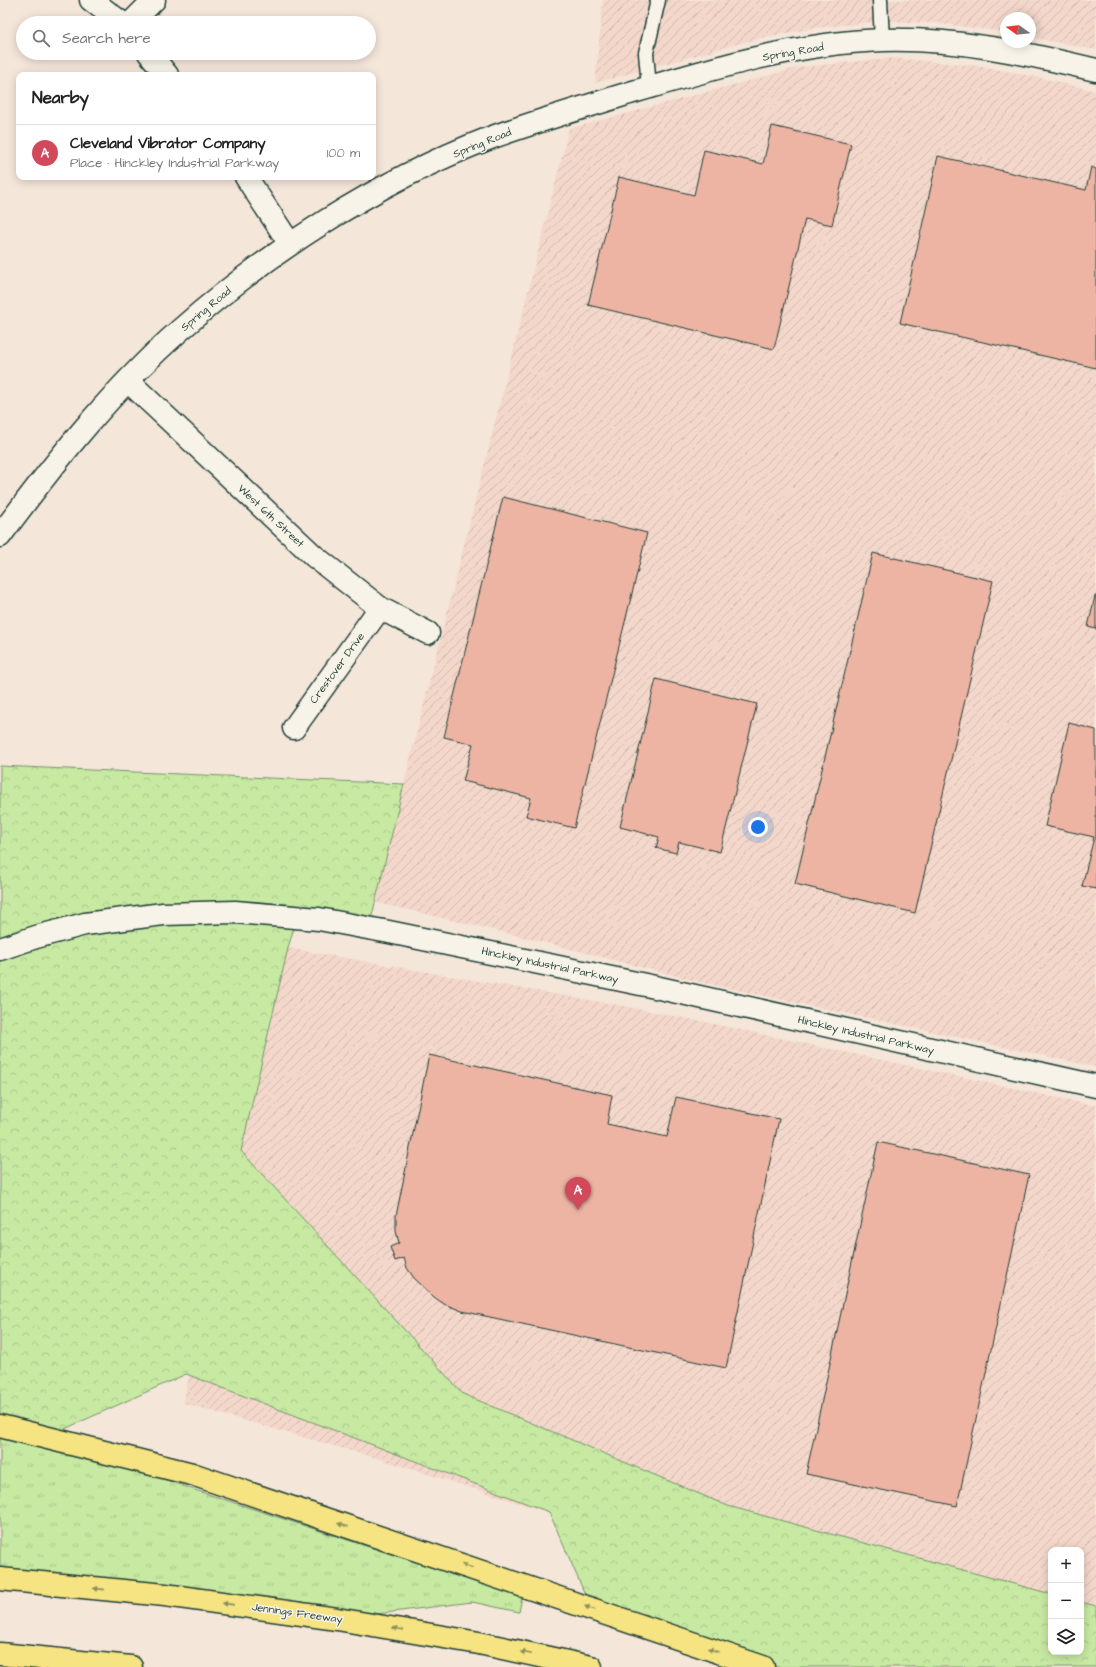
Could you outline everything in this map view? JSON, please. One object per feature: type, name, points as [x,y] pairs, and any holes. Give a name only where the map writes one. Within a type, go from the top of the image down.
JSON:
[{"type":"highway","points":[[0,1426],[192,1474],[763,1667]]},
{"type":"highway","name":"Jennings Freeway","points":[[0,1579],[165,1595],[337,1619],[479,1643],[591,1667]]},
{"type":"highway","points":[[0,1654],[132,1667]]},
{"type":"street","points":[[92,0],[113,16]]},
{"type":"street","points":[[138,16],[154,0]]},
{"type":"street","name":"Spring Road","points":[[0,536],[41,480],[128,380],[178,332],[229,289],[290,244],[363,200],[425,167],[489,139],[566,112],[721,67],[794,50],[839,44],[882,40],[922,41],[984,47],[1048,58],[1096,70]]},
{"type":"street","points":[[155,60],[165,72]]},
{"type":"street","points":[[248,180],[290,244]]},
{"type":"street","name":"West 6th Street","points":[[128,380],[314,556],[380,608],[428,634]]},
{"type":"street","name":"Crestover Drive","points":[[294,728],[380,608]]},
{"type":"street","name":"Hinckley Industrial Parkway","points":[[0,949],[36,936],[85,924],[163,914],[235,912],[319,919],[389,932],[655,988],[1096,1086]]},
{"type":"lane","points":[[649,88],[646,53],[658,0]]},
{"type":"lane","points":[[880,0],[882,40]]},
{"type":"shaded area","points":[[603,0],[1096,0],[1096,50],[1036,38],[1036,12],[1000,12],[1000,31],[934,23],[884,21],[814,28],[756,39],[595,83]]},
{"type":"shaded area","points":[[893,58],[979,66],[1037,77],[1096,91],[1096,1067],[700,982],[515,935],[374,902],[569,129],[800,67]]},
{"type":"shaded area","points":[[288,948],[618,1005],[705,1022],[1096,1106],[1096,1667],[1037,1667],[393,1463],[183,1403]]},
{"type":"green space","points":[[0,766],[404,784],[369,928],[297,917],[288,948],[241,1151],[463,1394],[728,1506],[1048,1593],[1048,1655],[1084,1655],[1084,1603],[1096,1606],[1096,1667],[763,1667],[591,1608],[549,1512],[186,1374],[47,1437],[0,1426]]},
{"type":"green space","points":[[0,1426],[47,1437],[189,1488],[522,1597],[519,1612],[472,1602],[337,1619],[0,1579]]},
{"type":"building","points":[[772,126],[851,144],[832,225],[805,219],[774,349],[588,305],[619,177],[694,195],[704,150],[763,164]]},
{"type":"building","points":[[938,156],[1086,190],[1091,167],[1096,169],[1096,368],[900,323]]},
{"type":"building","points":[[503,497],[647,533],[574,828],[526,816],[531,798],[463,781],[473,744],[444,737]]},
{"type":"building","points":[[873,553],[993,581],[915,913],[795,884]]},
{"type":"building","points":[[1096,596],[1096,629],[1088,627]]},
{"type":"building","points":[[656,679],[757,704],[720,852],[679,842],[676,853],[656,848],[659,837],[620,827]]},
{"type":"building","points":[[1069,723],[1096,730],[1096,889],[1082,886],[1094,837],[1045,826]]},
{"type":"building","points":[[429,1055],[612,1095],[607,1124],[667,1137],[676,1097],[779,1119],[726,1368],[462,1311],[444,1304],[434,1297],[414,1278],[407,1268],[404,1258],[395,1261],[390,1247],[399,1243],[396,1231],[396,1216]]},
{"type":"building","points":[[878,1142],[1029,1175],[957,1506],[806,1474]]},
{"type":"place","name":"Cleveland Vibrator Company","points":[[578,1210]]}]
